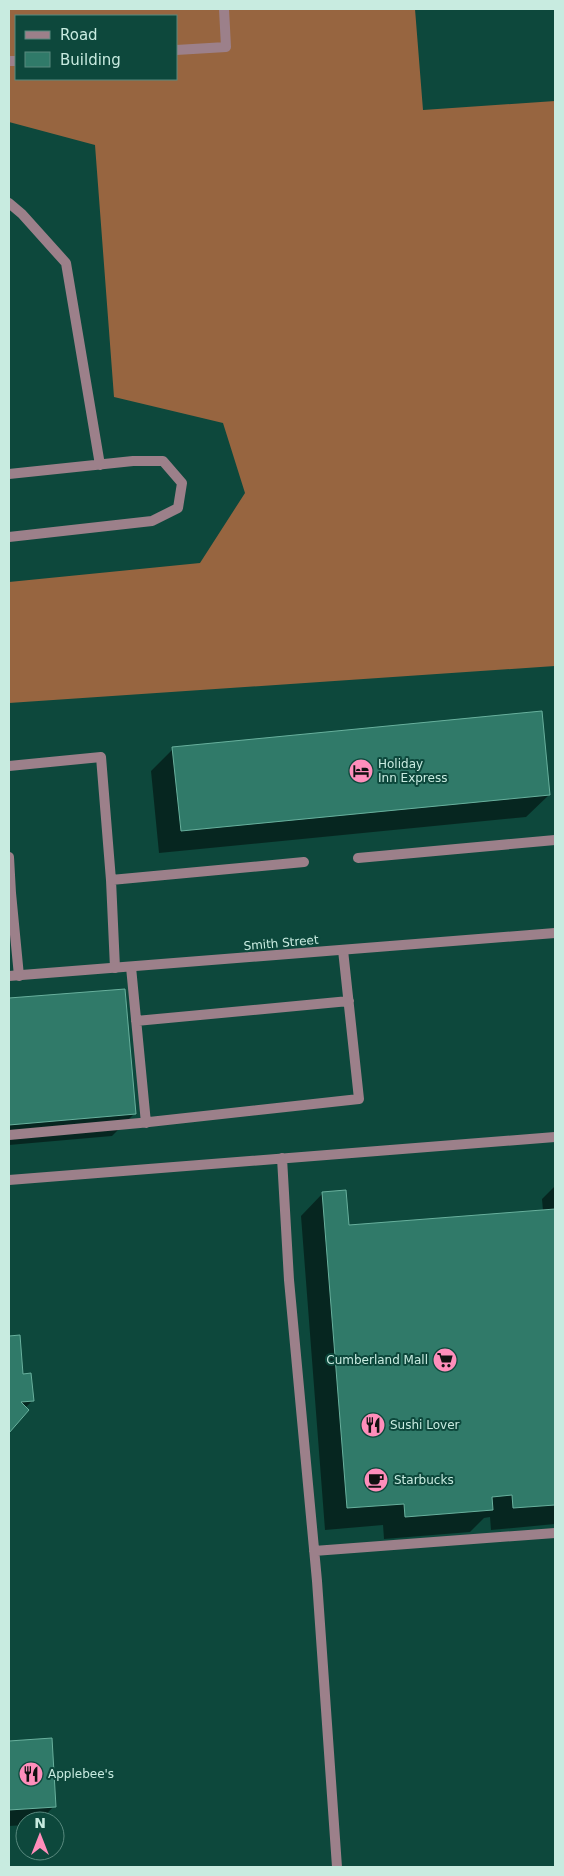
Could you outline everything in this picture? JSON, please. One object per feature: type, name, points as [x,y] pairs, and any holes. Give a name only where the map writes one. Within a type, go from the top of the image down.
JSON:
[{"type":"street","points":[[178,50],[226,47],[224,9]]},
{"type":"street","points":[[9,203],[22,214],[66,263],[100,465]]},
{"type":"street","points":[[9,474],[133,461],[163,461],[182,483],[178,508],[152,521],[9,537]]},
{"type":"street","points":[[9,766],[101,757],[111,880],[115,968]]},
{"type":"street","points":[[358,858],[555,840]]},
{"type":"street","points":[[9,856],[14,976]]},
{"type":"street","points":[[111,880],[304,862]]},
{"type":"street","name":"Smith Street","points":[[14,976],[555,933]]},
{"type":"street","points":[[9,1134],[146,1122],[359,1099],[343,950]]},
{"type":"street","points":[[131,967],[146,1122]]},
{"type":"street","points":[[136,1021],[349,1001]]},
{"type":"street","points":[[9,1180],[555,1137]]},
{"type":"street","points":[[282,1158],[289,1280],[314,1551],[336,1867]]},
{"type":"street","points":[[314,1551],[555,1533]]},
{"type":"shaded area","points":[[9,9],[415,9],[423,110],[555,101],[555,666],[9,703],[9,582],[200,563],[245,493],[223,423],[114,397],[95,145],[9,122]]},
{"type":"building","name":"Holiday Inn Express","points":[[542,711],[550,795],[181,831],[172,747]]},
{"type":"building","points":[[125,989],[136,1114],[9,1125],[9,998]]},
{"type":"building","name":"Cumberland Mall","points":[[346,1190],[349,1225],[555,1209],[555,1505],[513,1508],[512,1495],[492,1497],[493,1510],[405,1517],[404,1504],[347,1508],[322,1192]]},
{"type":"building","points":[[20,1335],[23,1374],[31,1373],[34,1401],[21,1402],[29,1410],[9,1433],[9,1336]]},
{"type":"building","name":"Applebee's","points":[[52,1738],[56,1807],[9,1810],[9,1741]]},
{"type":"place","name":"Holiday Inn Express","points":[[361,771]]},
{"type":"place","name":"Cumberland Mall","points":[[445,1360]]},
{"type":"place","name":"Sushi Lover","points":[[373,1425]]},
{"type":"place","name":"Starbucks","points":[[376,1480]]},
{"type":"place","name":"Applebee's","points":[[31,1774]]}]
